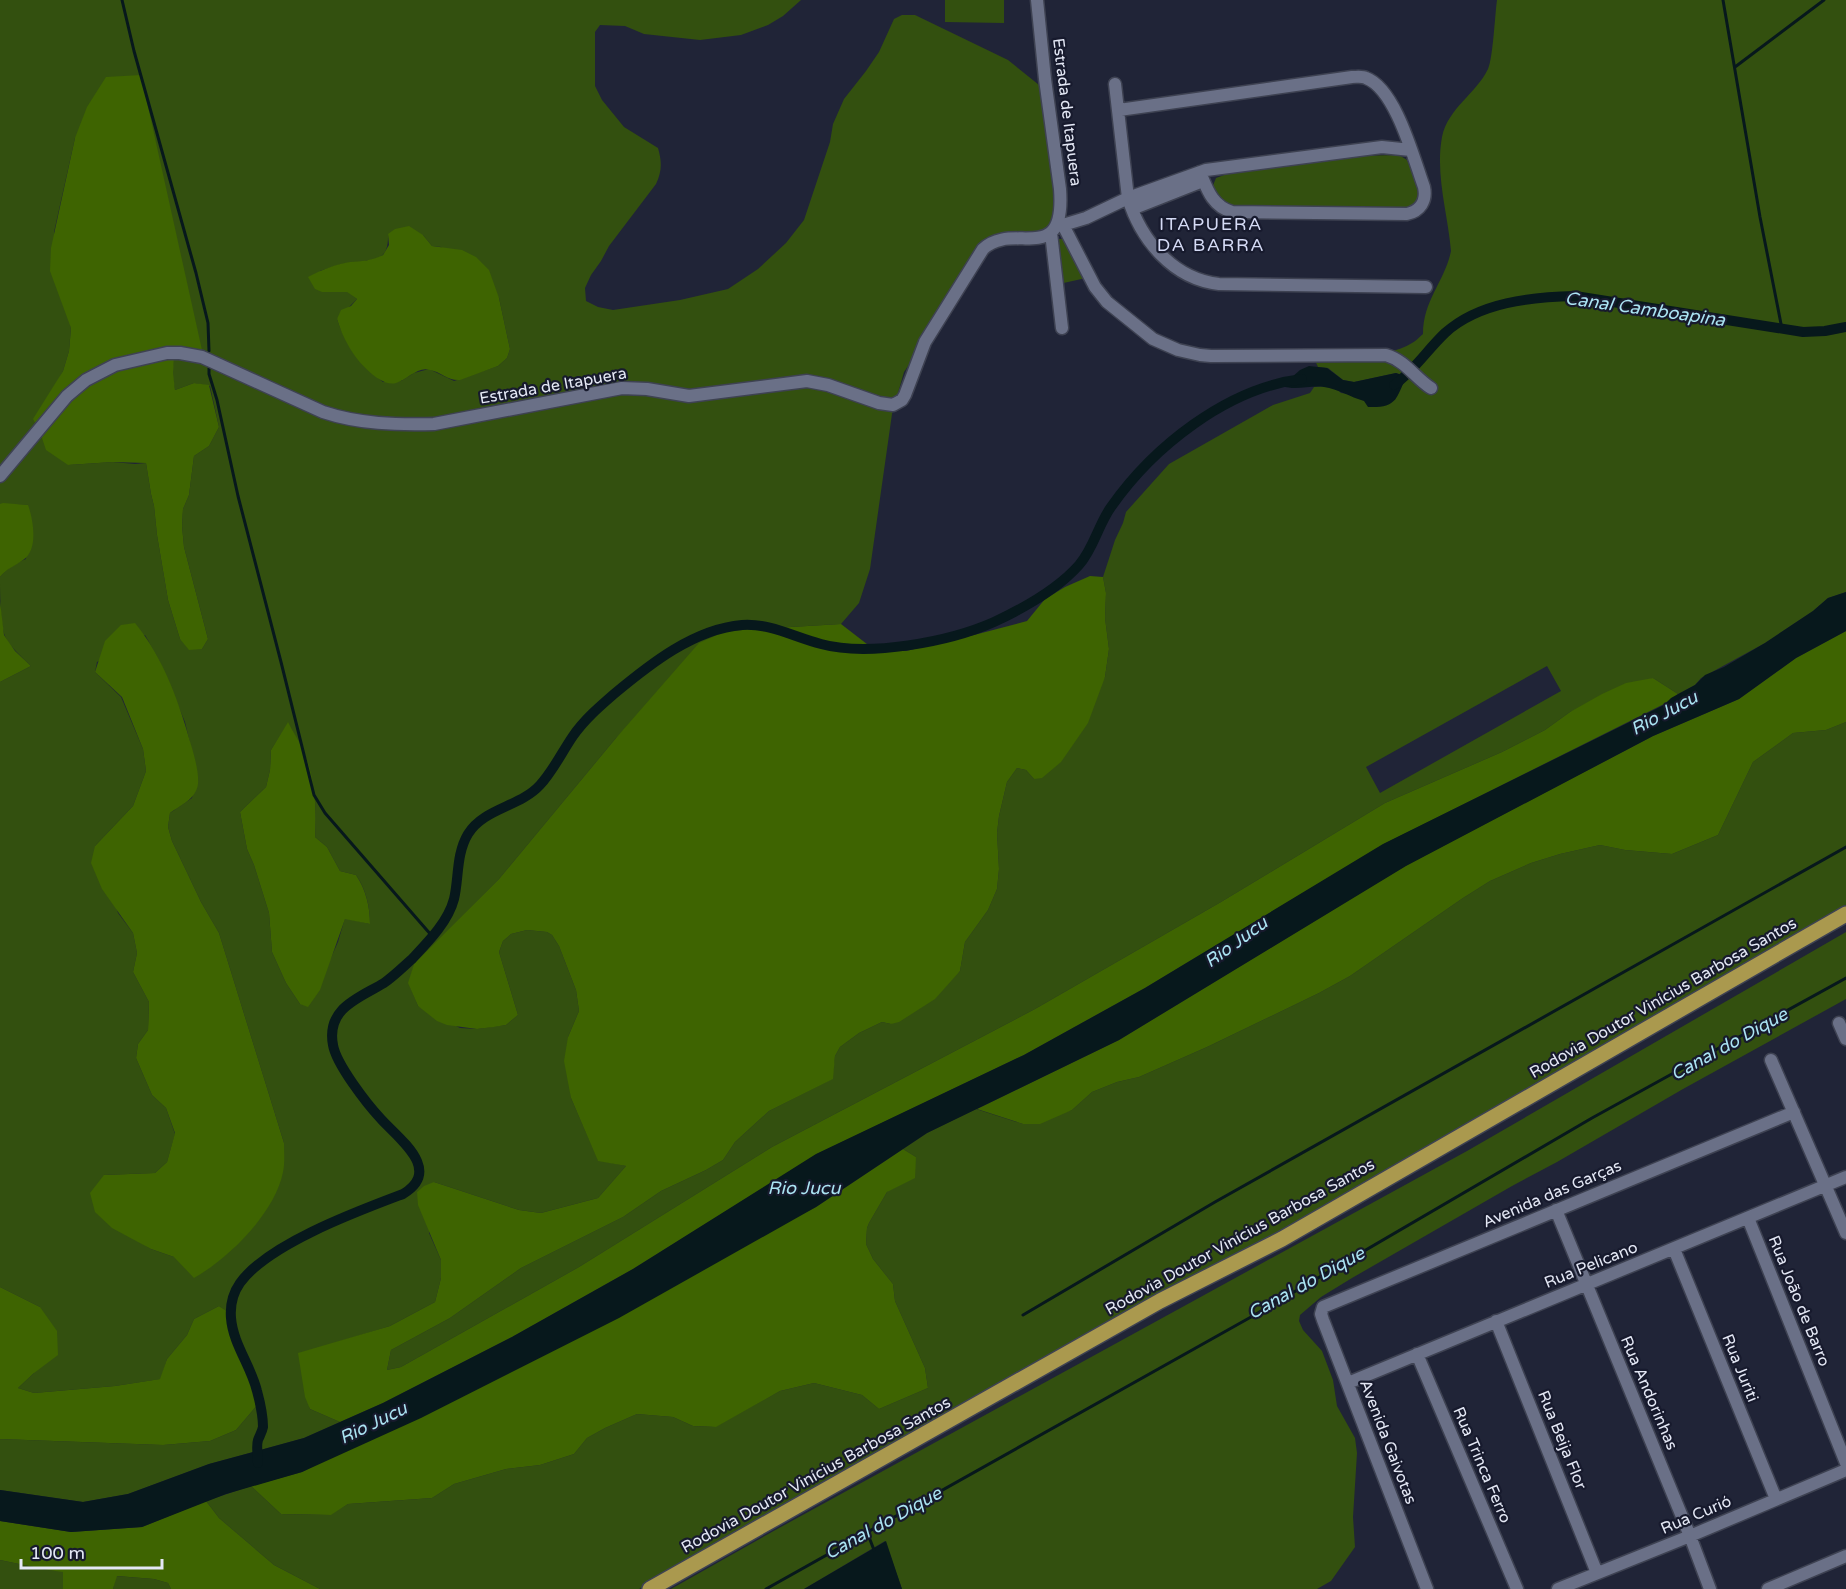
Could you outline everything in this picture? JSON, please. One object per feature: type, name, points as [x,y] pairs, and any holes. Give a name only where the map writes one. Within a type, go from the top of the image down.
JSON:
[{"type":"main road","name":"Rodovia Doutor Vinícius Barbosa Santos","points":[[650,1589],[1160,1301],[1282,1239],[1846,914]]},
{"type":"street","name":"Estrada de Itapuera","points":[[0,476],[67,396],[86,380],[115,365],[167,353],[202,357],[323,412],[361,422],[434,424],[621,388],[647,389],[689,396],[807,381],[828,385],[879,403],[892,405],[902,400],[905,395],[925,342],[983,249],[995,241],[1041,237],[1057,227],[1061,203],[1060,189],[1037,0]]},
{"type":"street","points":[[1119,110],[1365,77],[1392,102],[1411,150],[1425,197],[1419,209],[1407,214],[1232,212],[1216,203],[1202,176]]},
{"type":"street","points":[[1115,84],[1130,204],[1143,232],[1164,259],[1180,271],[1202,282],[1219,284],[1426,287]]},
{"type":"street","points":[[1057,227],[1130,204],[1202,176],[1382,147],[1411,150]]},
{"type":"street","points":[[1057,227],[1062,328]]},
{"type":"street","points":[[1057,227],[1100,295],[1142,331],[1166,345],[1210,356],[1379,355],[1396,359],[1431,388]]},
{"type":"street","points":[[1839,1023],[1846,1039]]},
{"type":"street","points":[[1771,1060],[1846,1233]]},
{"type":"street","name":"Avenida das Garças","points":[[1323,1307],[1794,1112]]},
{"type":"street","name":"Rua Pelicano","points":[[1348,1383],[1846,1177]]},
{"type":"street","name":"Rua Andorinhas","points":[[1557,1210],[1710,1589]]},
{"type":"street","name":"Rua João de Barro","points":[[1748,1218],[1846,1462]]},
{"type":"street","name":"Rua Juriti","points":[[1674,1249],[1776,1499]]},
{"type":"street","name":"Avenida Gaivotas","points":[[1323,1307],[1321,1310],[1323,1320],[1427,1589]]},
{"type":"street","name":"Rua Beija Flor","points":[[1496,1321],[1597,1572]]},
{"type":"street","name":"Rua Trinca Ferro","points":[[1417,1354],[1516,1589]]},
{"type":"street","name":"Rua Curió","points":[[1557,1589],[1846,1470]]},
{"type":"street","points":[[1768,1589],[1846,1556]]},
{"type":"green space","points":[[0,0],[801,0],[783,16],[768,25],[741,35],[700,40],[644,34],[625,26],[600,25],[595,32],[595,86],[602,100],[624,127],[658,148],[661,162],[656,184],[609,246],[585,288],[586,301],[598,307],[613,310],[680,300],[728,289],[758,269],[786,243],[804,220],[830,142],[833,124],[844,99],[879,52],[894,19],[902,15],[915,15],[1008,60],[1044,89],[1056,195],[1055,215],[1047,230],[997,238],[904,372],[892,414],[870,569],[859,603],[841,624],[726,631],[616,738],[499,879],[414,965],[409,984],[418,1006],[460,1028],[477,1029],[506,1025],[518,1015],[499,952],[503,941],[511,934],[527,930],[547,932],[552,935],[559,946],[576,990],[579,1011],[568,1037],[571,1098],[598,1160],[626,1166],[598,1198],[541,1213],[519,1210],[434,1182],[429,1233],[441,1260],[441,1278],[435,1302],[390,1326],[299,1354],[310,1409],[340,1422],[304,1438],[209,1464],[128,1494],[83,1502],[0,1490],[0,1439],[163,1445],[210,1441],[236,1430],[259,1403],[233,1336],[230,1314],[219,1306],[194,1319],[187,1335],[167,1359],[161,1379],[115,1386],[34,1393],[18,1388],[34,1373],[40,1307],[0,1287],[0,682],[31,666],[11,646],[4,633],[0,577],[12,566],[26,559],[28,505],[0,504]],"holes":[[[75,138],[182,353],[174,359],[172,373],[175,390],[194,383],[210,386],[219,427],[209,446],[194,456],[189,495],[183,509],[182,526],[184,547],[208,639],[202,649],[180,639],[168,600],[146,463],[113,462],[68,465],[51,393],[63,371],[69,351],[71,328],[54,232]],[[388,234],[423,235],[432,246],[441,247],[499,298],[510,349],[507,358],[498,366],[454,381],[429,369],[414,373],[401,381],[383,382],[368,368],[355,355],[337,319],[357,299],[320,271],[341,264],[377,258],[386,251]],[[145,635],[159,660],[185,722],[197,773],[192,798],[170,813],[168,827],[172,841],[201,902],[219,933],[284,1143],[174,1257],[151,1249],[133,1238],[104,1175],[155,1173],[167,1162],[175,1134],[166,1108],[152,1095],[136,1058],[138,1044],[148,1030],[149,1002],[133,972],[137,953],[133,933],[118,913],[95,846],[133,806],[146,771],[143,749],[121,697],[95,672],[97,662]],[[288,723],[302,751],[311,777],[315,805],[315,837],[327,847],[340,871],[356,875],[365,892],[369,911],[370,924],[345,918],[338,942],[326,969],[300,1004],[286,983],[272,952],[269,913],[247,849],[240,812],[266,787],[271,750]]]},
{"type":"green space","points":[[945,0],[1004,0],[1004,23],[945,22]]},
{"type":"green space","points":[[1497,0],[1846,0],[1846,592],[1828,598],[1813,611],[1765,643],[1701,678],[1695,685],[1678,694],[1653,678],[1570,712],[1545,730],[1502,752],[1385,803],[1221,902],[1035,1009],[772,1147],[579,1267],[401,1367],[387,1370],[391,1350],[450,1318],[521,1268],[623,1217],[661,1191],[723,1160],[735,1142],[769,1111],[832,1079],[835,1056],[840,1047],[859,1033],[882,1022],[891,1024],[960,971],[965,942],[988,910],[997,889],[999,869],[997,833],[1007,782],[1017,768],[1026,770],[1034,779],[1105,677],[1109,649],[1103,577],[1126,512],[1169,464],[1273,405],[1310,393],[1314,387],[1328,387],[1341,393],[1395,400],[1406,376],[1396,373],[1354,382],[1343,380],[1328,368],[1318,367],[1311,352],[1377,354],[1401,348],[1423,334],[1430,301],[1451,251],[1441,180],[1442,137],[1456,109],[1477,86],[1488,69],[1493,46]],"holes":[[[1547,666],[1561,691],[1380,793],[1366,767]]]},
{"type":"green space","points":[[141,75],[202,350],[182,354],[174,359],[175,390],[194,383],[209,385],[219,427],[209,446],[194,456],[189,495],[183,509],[184,547],[208,639],[202,649],[189,650],[180,639],[168,600],[146,463],[113,462],[68,465],[46,450],[33,419],[63,371],[69,351],[71,328],[50,271],[51,248],[75,138],[87,107],[106,77]]},
{"type":"green space","points":[[1399,155],[1407,160],[1421,190],[1412,210],[1227,207],[1212,188],[1216,178],[1235,171],[1353,156]]},
{"type":"green space","points":[[409,226],[423,235],[432,246],[462,250],[476,257],[489,270],[499,298],[510,349],[507,358],[498,366],[460,380],[426,369],[396,383],[390,383],[376,377],[351,351],[337,319],[341,310],[351,306],[357,299],[347,292],[322,292],[315,289],[308,277],[339,264],[370,260],[383,255],[389,245],[388,234],[395,229]]},
{"type":"green space","points":[[1058,239],[1065,239],[1086,278],[1059,284]]},
{"type":"green space","points":[[0,504],[28,505],[32,518],[33,542],[28,555],[0,577]]},
{"type":"green space","points":[[1090,576],[1103,577],[1106,593],[1105,618],[1109,649],[1105,677],[1088,723],[1061,762],[1042,778],[1034,779],[1026,770],[1017,768],[1007,782],[997,833],[999,869],[997,889],[988,910],[965,942],[960,971],[935,999],[899,1022],[891,1024],[882,1022],[859,1033],[840,1047],[835,1056],[833,1079],[769,1111],[735,1142],[723,1160],[661,1191],[623,1217],[521,1268],[450,1318],[391,1350],[387,1370],[401,1367],[579,1267],[772,1147],[1035,1009],[1221,902],[1385,803],[1502,752],[1545,730],[1570,712],[1602,694],[1626,683],[1653,678],[1678,694],[1664,704],[1384,844],[1145,988],[1024,1055],[817,1154],[633,1269],[512,1337],[383,1403],[340,1422],[310,1409],[305,1397],[298,1353],[390,1326],[435,1302],[441,1278],[441,1260],[418,1205],[417,1192],[424,1186],[434,1182],[519,1210],[541,1213],[598,1198],[626,1166],[598,1161],[571,1098],[564,1061],[568,1037],[579,1011],[576,990],[559,946],[552,935],[547,932],[527,930],[511,934],[503,941],[499,952],[518,1015],[506,1025],[477,1029],[447,1025],[437,1021],[418,1006],[408,983],[414,964],[499,879],[616,738],[699,643],[726,631],[841,624],[876,651],[906,651],[1027,621],[1045,599]]},
{"type":"green space","points":[[0,601],[4,635],[15,651],[31,666],[0,682]]},
{"type":"green space","points":[[135,623],[154,651],[170,682],[197,771],[198,784],[194,794],[170,813],[168,827],[172,841],[201,902],[219,933],[284,1143],[284,1169],[271,1203],[261,1218],[222,1259],[194,1278],[174,1257],[151,1249],[112,1228],[95,1212],[90,1193],[104,1175],[155,1173],[167,1162],[175,1133],[166,1108],[152,1095],[136,1058],[138,1044],[148,1030],[149,1002],[133,972],[137,953],[133,933],[102,889],[91,863],[95,846],[133,806],[146,771],[143,749],[122,697],[95,672],[105,641],[121,625]]},
{"type":"green space","points":[[1846,631],[1846,722],[1826,730],[1793,733],[1753,762],[1718,835],[1672,854],[1625,850],[1600,845],[1531,863],[1490,881],[1350,976],[1319,993],[1139,1077],[1117,1082],[1092,1092],[1072,1110],[1040,1124],[1023,1124],[977,1109],[1119,1040],[1405,866],[1653,736],[1739,699],[1796,658]]},
{"type":"green space","points":[[288,722],[302,748],[311,773],[316,816],[315,837],[327,847],[340,871],[356,875],[365,893],[370,918],[370,924],[345,919],[320,990],[308,1007],[300,1004],[286,983],[272,952],[269,913],[247,849],[240,812],[266,787],[271,750]]},
{"type":"green space","points":[[1846,722],[1846,913],[1459,1137],[771,1514],[639,1589],[320,1589],[274,1565],[219,1518],[206,1501],[251,1486],[281,1514],[330,1515],[348,1504],[432,1498],[454,1484],[506,1469],[540,1465],[574,1454],[587,1438],[637,1414],[673,1417],[693,1426],[715,1427],[780,1391],[814,1383],[862,1395],[879,1409],[928,1388],[925,1368],[895,1301],[893,1284],[873,1259],[866,1244],[869,1223],[887,1192],[916,1157],[903,1149],[927,1133],[976,1109],[1023,1124],[1072,1110],[1092,1092],[1117,1082],[1139,1077],[1319,993],[1350,976],[1490,881],[1531,863],[1600,845],[1625,850],[1672,854],[1718,835],[1753,762],[1793,733],[1826,730]]},
{"type":"green space","points":[[1846,932],[1846,999],[1352,1278],[1321,1297],[1300,1315],[1299,1321],[1303,1330],[1322,1351],[1333,1380],[1337,1406],[1355,1438],[1357,1453],[1353,1517],[1355,1547],[1331,1581],[1317,1589],[902,1589],[885,1541],[804,1589],[671,1589],[1467,1151]]},
{"type":"green space","points":[[903,1149],[916,1157],[915,1178],[887,1192],[869,1223],[866,1244],[873,1259],[893,1284],[895,1301],[925,1368],[928,1388],[879,1409],[862,1395],[814,1383],[780,1391],[716,1427],[693,1426],[673,1417],[637,1414],[587,1438],[574,1454],[540,1465],[506,1469],[454,1484],[432,1498],[348,1504],[331,1515],[281,1514],[251,1486],[302,1472],[816,1207]]},
{"type":"green space","points":[[0,1287],[40,1307],[57,1331],[58,1355],[18,1388],[34,1393],[115,1386],[160,1379],[167,1359],[187,1335],[194,1319],[219,1306],[231,1314],[233,1336],[259,1403],[236,1430],[210,1441],[163,1445],[0,1439]]},
{"type":"green space","points":[[206,1501],[219,1518],[274,1565],[320,1589],[171,1589],[168,1583],[154,1579],[117,1576],[113,1589],[63,1589],[63,1572],[0,1560],[0,1521],[71,1532],[142,1527]]},
{"type":"green space","points":[[0,1560],[63,1571],[63,1589],[0,1589]]},
{"type":"green space","points":[[116,1576],[154,1579],[168,1583],[171,1589],[113,1589]]},
{"type":"water","points":[[1309,366],[1327,368],[1343,380],[1354,382],[1396,373],[1406,377],[1394,401],[1384,406],[1368,407],[1364,401],[1329,388],[1282,386],[1300,370]]},
{"type":"water","name":"Rio Jucu","points":[[1846,592],[1846,631],[1796,658],[1739,699],[1653,736],[1406,866],[1119,1040],[927,1133],[816,1207],[619,1318],[421,1418],[302,1472],[226,1494],[142,1527],[71,1532],[0,1521],[0,1490],[83,1502],[128,1494],[209,1464],[304,1438],[383,1403],[512,1337],[633,1269],[816,1154],[1024,1055],[1145,988],[1383,844],[1664,705],[1671,698],[1695,685],[1705,675],[1724,667],[1765,643],[1813,611],[1828,598]]},
{"type":"water","points":[[886,1541],[902,1589],[804,1589]]},
{"type":"waterway","points":[[122,0],[196,273],[208,323],[209,351]]},
{"type":"waterway","points":[[1723,0],[1760,217],[1782,329]]},
{"type":"waterway","points":[[1735,67],[1824,0]]},
{"type":"waterway","name":"Canal Camboapina","points":[[1394,385],[1445,333],[1459,323],[1490,308],[1524,300],[1575,296],[1803,332],[1846,327]]},
{"type":"waterway","points":[[209,368],[238,496],[314,795],[325,813],[432,936]]},
{"type":"waterway","name":"Canal Camboapina","points":[[258,1463],[257,1445],[263,1427],[262,1413],[254,1382],[232,1328],[231,1309],[234,1295],[240,1283],[253,1269],[292,1242],[315,1230],[403,1194],[414,1185],[419,1175],[414,1155],[353,1084],[335,1053],[332,1032],[334,1022],[346,1006],[395,974],[431,939],[442,924],[454,899],[461,850],[475,825],[483,818],[523,798],[540,785],[577,730],[614,694],[673,650],[707,633],[724,628],[752,625],[772,628],[840,648],[885,648],[955,636],[1017,611],[1050,590],[1079,565],[1111,507],[1148,463],[1170,443],[1194,424],[1246,394],[1302,379]]},
{"type":"waterway","points":[[1023,1315],[1215,1202],[1846,847]]},
{"type":"waterway","name":"Canal do Dique","points":[[766,1589],[1251,1317],[1592,1118],[1846,978]]},
{"type":"waterway","points":[[867,1532],[874,1550]]},
{"type":"district","name":"ITAPUERA DA BARRA","points":[[1211,234]]}]
